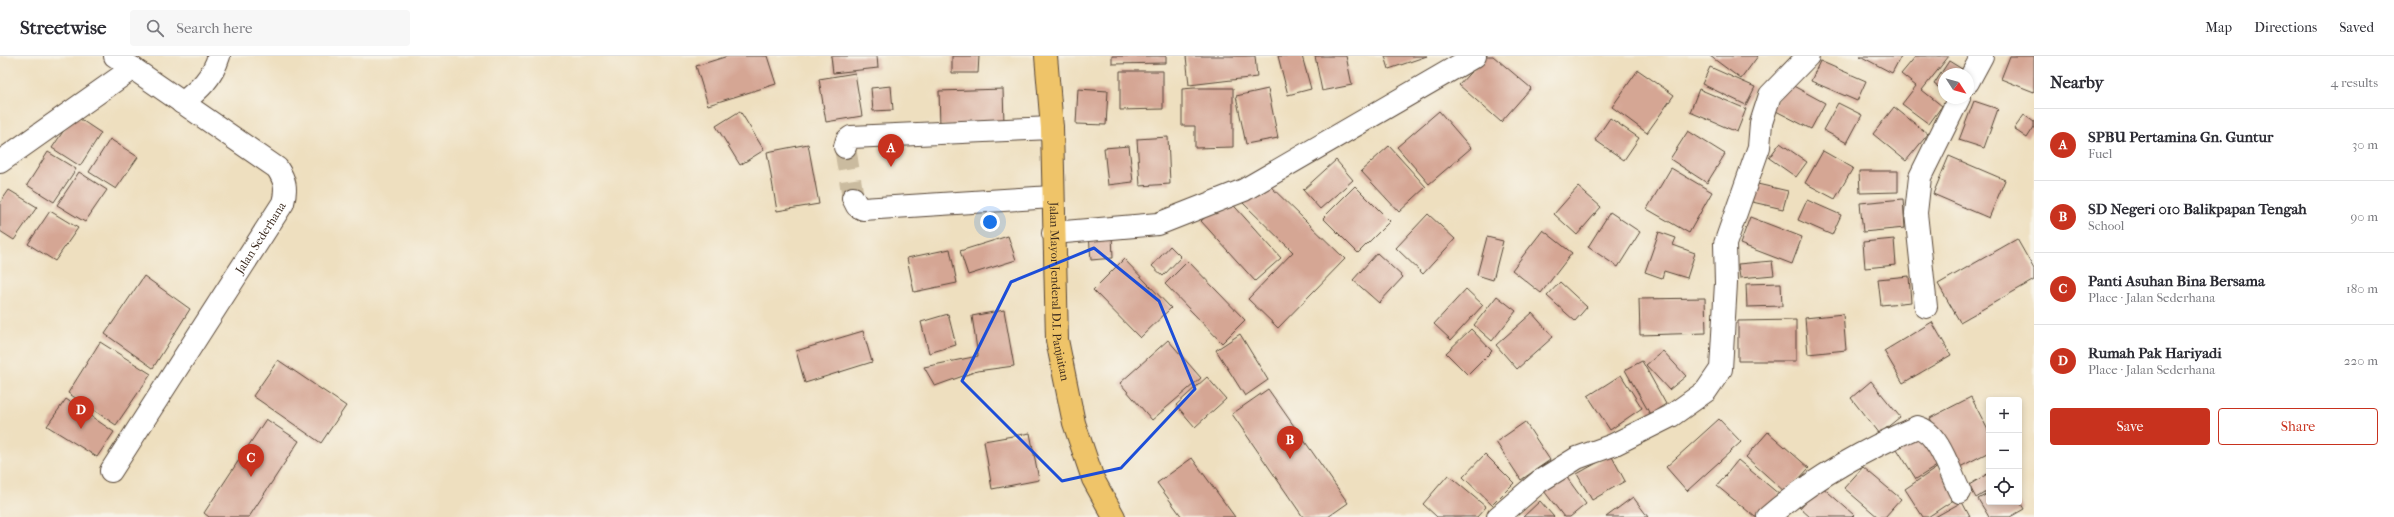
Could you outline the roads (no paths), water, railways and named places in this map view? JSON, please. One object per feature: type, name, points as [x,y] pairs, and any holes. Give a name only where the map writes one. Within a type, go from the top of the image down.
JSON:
[{"type":"main road","name":"Jalan Mayor Jenderal D.I. Panjaitan","points":[[1046,56],[1052,128],[1052,197],[1057,340],[1074,423],[1093,479],[1114,517]]},
{"type":"main road","points":[[1093,479],[1103,517]]},
{"type":"street","name":"Jalan Sederhana","points":[[111,471],[284,203],[286,190],[284,178],[277,168],[115,56]]},
{"type":"street","points":[[182,103],[204,86],[215,70],[219,56]]},
{"type":"street","points":[[1053,233],[1158,224],[1244,190],[1475,56]]},
{"type":"street","points":[[1498,517],[1546,477],[1577,458],[1613,445],[1671,416],[1706,391],[1721,369],[1726,283],[1725,244],[1759,147],[1761,123],[1770,95],[1808,56]]},
{"type":"street","points":[[1974,71],[1982,56]]},
{"type":"street","points":[[0,162],[133,68]]},
{"type":"street","points":[[1926,307],[1916,213],[1920,177],[1956,104]]},
{"type":"street","points":[[845,147],[847,140],[851,136],[1052,128]]},
{"type":"street","points":[[853,198],[857,206],[863,209],[1052,197]]},
{"type":"street","points":[[1768,517],[1794,496],[1831,471],[1917,427],[1925,429],[1933,436],[1960,492]]},
{"type":"tunnel","points":[[845,147],[853,198]]},
{"type":"place","name":"SPBU Pertamina Gn. Guntur","points":[[891,167]]},
{"type":"place","name":"Rumah Pak Hariyadi","points":[[81,429]]},
{"type":"place","name":"SD Negeri 010 Balikpapan Tengah","points":[[1290,459]]},
{"type":"place","name":"Panti Asuhan Bina Bersama","points":[[251,477]]}]
